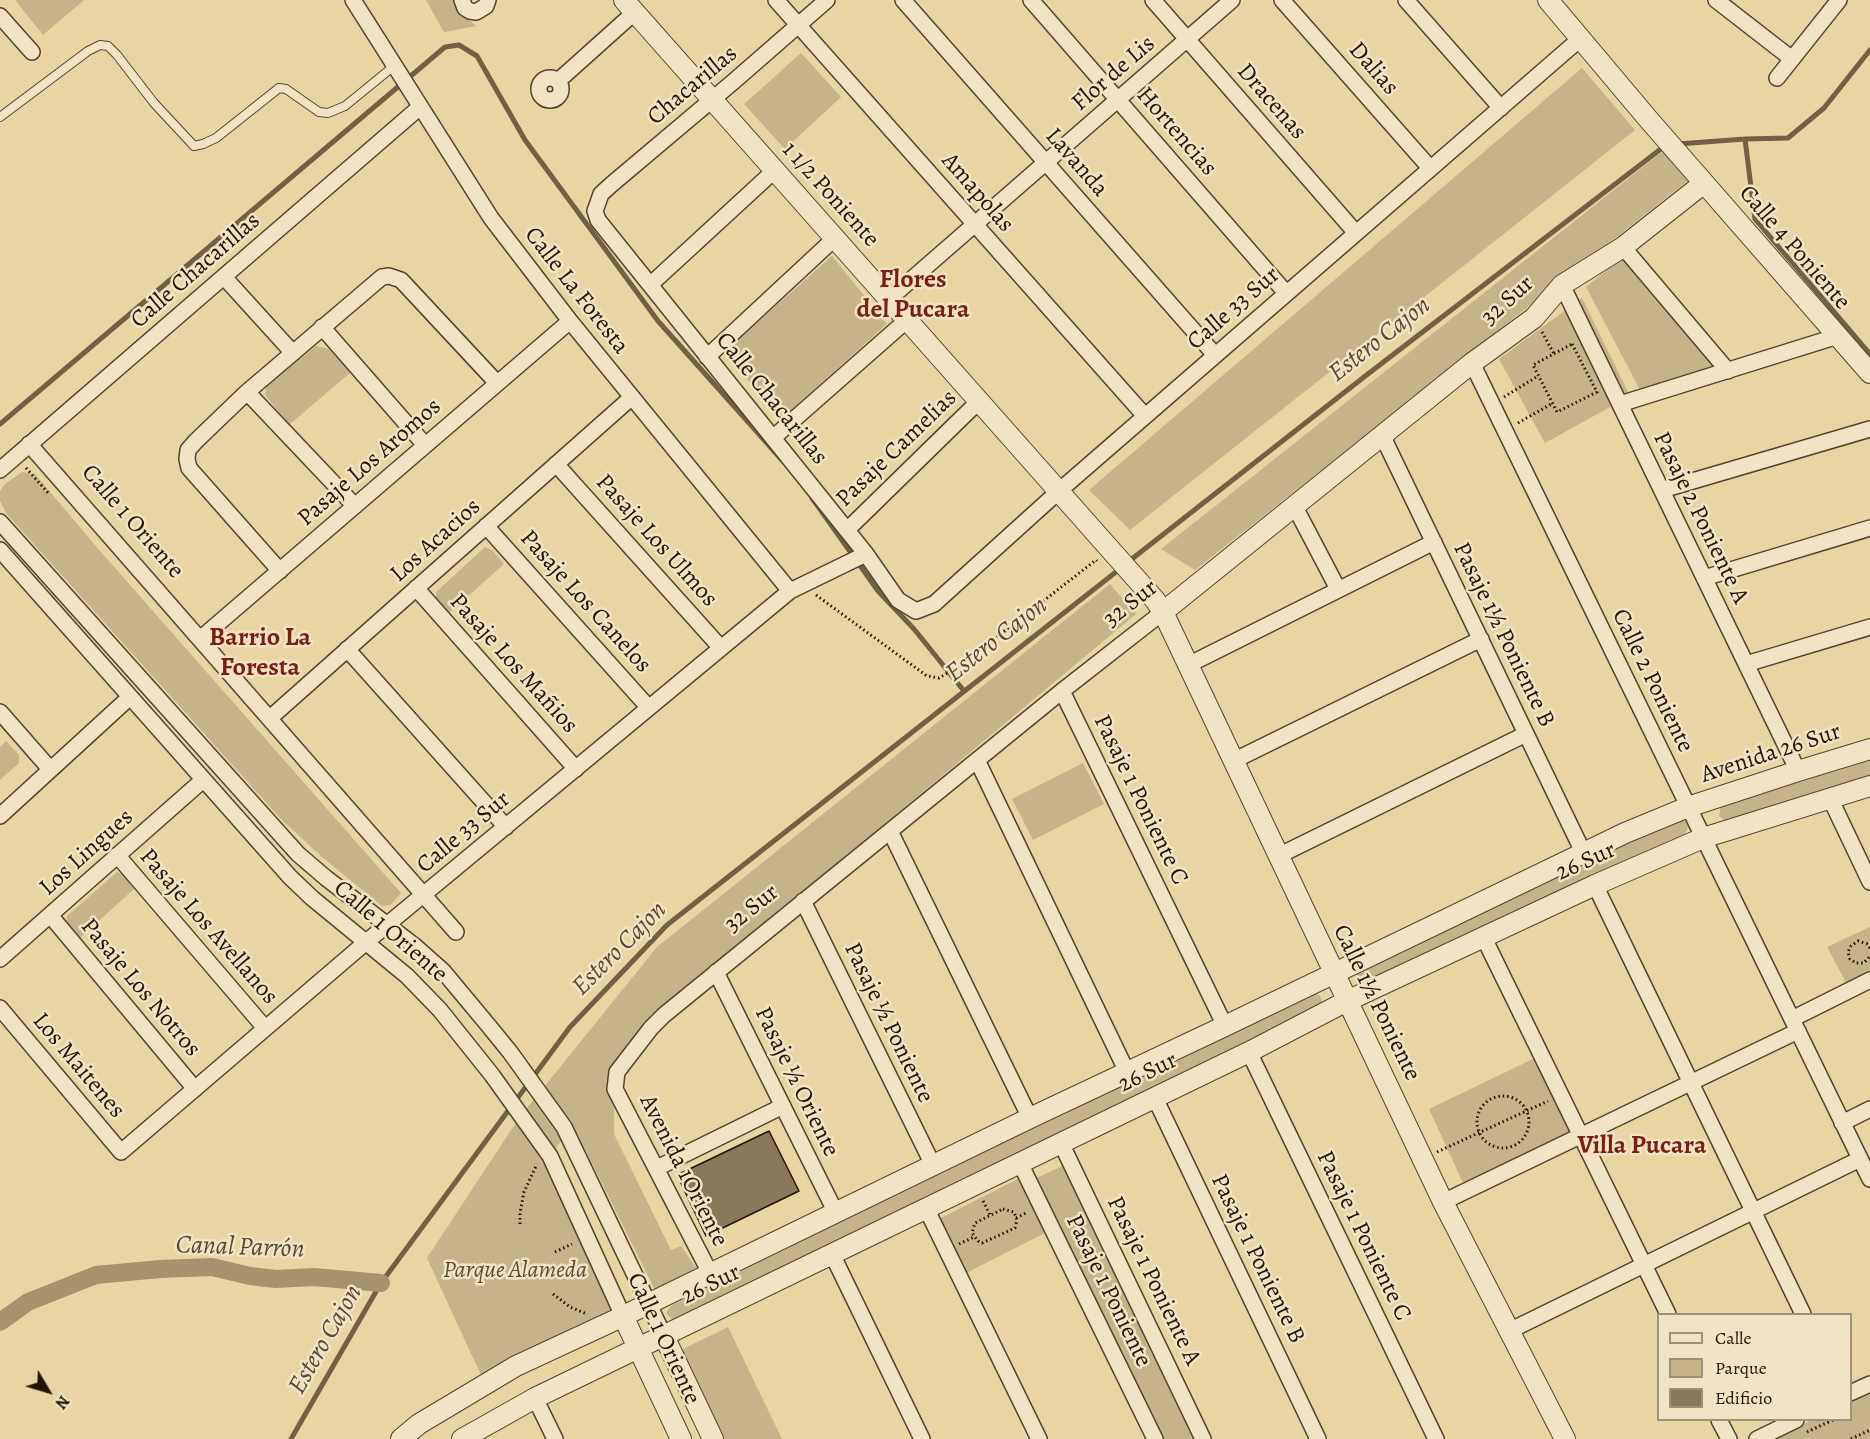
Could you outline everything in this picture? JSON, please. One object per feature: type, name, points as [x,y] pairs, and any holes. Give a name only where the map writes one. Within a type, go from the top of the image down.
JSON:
[{"type":"street","name":"Calle La Foresta","points":[[353,0],[491,218],[632,397],[796,588]]},
{"type":"street","points":[[462,0],[465,8],[476,12],[486,6],[488,0]]},
{"type":"street","name":"Amapolas","points":[[777,0],[1145,416]]},
{"type":"street","name":"Chacarillas","points":[[595,211],[601,194],[827,0]]},
{"type":"street","name":"Lavanda","points":[[903,0],[1215,355]]},
{"type":"street","name":"Hortencias","points":[[1031,0],[1286,294]]},
{"type":"street","name":"Dracenas","points":[[1154,0],[1356,233]]},
{"type":"street","name":"Flor de Lis","points":[[889,299],[1232,0]]},
{"type":"street","name":"Dalias","points":[[1282,0],[1430,168]]},
{"type":"street","points":[[1406,0],[1501,108]]},
{"type":"street","points":[[1548,0],[1581,38]]},
{"type":"street","points":[[1716,0],[1792,59]]},
{"type":"street","points":[[1777,78],[1839,0]]},
{"type":"street","points":[[558,81],[629,6]]},
{"type":"street","name":"1 1/2 Poniente","points":[[629,6],[1145,587]]},
{"type":"street","points":[[0,16],[32,52]]},
{"type":"street","name":"Calle 33 Sur","points":[[916,611],[934,604],[1059,491],[1581,38]]},
{"type":"street","name":"Calle 4 Poniente","points":[[1581,38],[1649,120],[1870,373]]},
{"type":"street","name":"Calle Chacarillas","points":[[0,470],[224,277],[416,100]]},
{"type":"street","points":[[650,285],[775,170]]},
{"type":"street","name":"32 Sur","points":[[615,1089],[617,1072],[664,1015],[1062,691],[1295,507],[1472,363],[1534,318],[1562,285],[1623,247],[1704,183]]},
{"type":"street","name":"Calle Chacarillas","points":[[595,211],[598,220],[774,437],[866,554],[898,600],[916,611]]},
{"type":"street","points":[[707,357],[835,238]]},
{"type":"street","points":[[1623,247],[1728,371]]},
{"type":"street","points":[[224,277],[293,352]]},
{"type":"street","points":[[280,571],[194,476],[187,459],[188,450],[196,441],[293,352],[382,277],[395,277],[401,280],[498,383]]},
{"type":"street","name":"Pasaje 2 Poniente A","points":[[1562,285],[1797,771]]},
{"type":"street","points":[[774,437],[907,320]]},
{"type":"street","name":"Pasaje Los Aromos","points":[[200,639],[570,321]]},
{"type":"street","points":[[322,327],[425,445]]},
{"type":"street","points":[[1620,404],[1838,336]]},
{"type":"street","name":"Calle 2 Poniente","points":[[1472,363],[1870,1179]]},
{"type":"street","points":[[247,392],[355,506]]},
{"type":"street","name":"Los Acacios","points":[[270,718],[632,397]]},
{"type":"street","name":"Pasaje Camelias","points":[[847,530],[979,401]]},
{"type":"street","points":[[1662,490],[1870,429]]},
{"type":"street","name":"Pasaje 1½ Poniente B","points":[[1382,435],[1584,854]]},
{"type":"street","name":"Calle 1 Oriente","points":[[29,444],[456,932]]},
{"type":"street","name":"Pasaje Los Ulmos","points":[[556,464],[721,648]]},
{"type":"street","points":[[1295,507],[1338,589]]},
{"type":"street","name":"Calle 1 Oriente","points":[[0,522],[298,854],[443,971],[510,1052],[550,1107],[577,1152],[713,1439]]},
{"type":"street","name":"Pasaje Los Canelos","points":[[486,526],[650,708]]},
{"type":"street","points":[[1704,578],[1870,528]]},
{"type":"street","points":[[1188,665],[1434,542]]},
{"type":"street","name":"Calle 1 Oriente","points":[[0,550],[290,877],[365,943],[407,976],[440,1010],[492,1076],[550,1156],[618,1318],[638,1348],[681,1439]]},
{"type":"street","name":"Calle 33 Sur","points":[[121,1152],[365,943],[721,648],[796,588],[866,554]]},
{"type":"street","name":"Calle 1½ Poniente","points":[[1145,587],[1162,612],[1443,1202],[1564,1439]]},
{"type":"street","name":"Pasaje Los Mañios","points":[[416,588],[576,769]]},
{"type":"street","points":[[1746,664],[1870,627]]},
{"type":"street","points":[[1233,761],[1481,639]]},
{"type":"street","points":[[347,649],[506,827]]},
{"type":"street","name":"Pasaje 1 Poniente C","points":[[1062,691],[1225,1026]]},
{"type":"street","points":[[0,816],[130,697]]},
{"type":"street","points":[[0,712],[50,769]]},
{"type":"street","points":[[1278,856],[1526,734]]},
{"type":"street","name":"Avenida 26 Sur","points":[[1688,807],[1870,749]]},
{"type":"street","points":[[977,760],[1127,1072]]},
{"type":"street","name":"Los Lingues","points":[[0,959],[203,780]]},
{"type":"street","name":"26 Sur","points":[[462,1439],[535,1398],[1155,1098],[1347,1001],[1595,885],[1703,838],[1870,786]]},
{"type":"street","points":[[1830,798],[1870,882]]},
{"type":"street","name":"26 Sur","points":[[401,1439],[419,1424],[516,1366],[650,1304],[1030,1118],[1625,833],[1688,807]]},
{"type":"street","points":[[890,831],[1030,1118]]},
{"type":"street","name":"Pasaje Los Avellanos","points":[[117,855],[265,1028]]},
{"type":"street","points":[[1595,885],[1803,1313]]},
{"type":"street","name":"Pasaje ½ Poniente","points":[[803,901],[933,1165]]},
{"type":"street","name":"Pasaje Los Notros","points":[[50,915],[195,1089]]},
{"type":"street","points":[[1484,938],[1668,1313]]},
{"type":"street","name":"Pasaje ½ Oriente","points":[[716,972],[836,1213]]},
{"type":"street","points":[[1443,1202],[1691,1083],[1870,980]]},
{"type":"street","name":"Los Maitenes","points":[[0,1008],[121,1152]]},
{"type":"street","name":"Pasaje 1 Poniente C","points":[[1249,1052],[1436,1439]]},
{"type":"street","name":"Avenida 1Oriente","points":[[615,1089],[710,1274]]},
{"type":"street","name":"Pasaje 1 Poniente B","points":[[1155,1098],[1318,1439]]},
{"type":"street","points":[[657,1168],[783,1106]]},
{"type":"street","points":[[1842,1123],[1870,1109]]},
{"type":"street","name":"Pasaje 1 Poniente A","points":[[1061,1143],[1203,1439]]},
{"type":"street","points":[[1509,1330],[1860,1159]]},
{"type":"street","name":"Pasaje 1 Poniente","points":[[1020,1163],[1155,1439]]},
{"type":"street","points":[[926,1209],[1039,1439]]},
{"type":"street","points":[[832,1254],[922,1439]]},
{"type":"street","points":[[1852,1393],[1870,1384]]},
{"type":"street","points":[[535,1398],[555,1439]]},
{"type":"street","points":[[1720,1421],[1729,1439]]},
{"type":"street","points":[[1757,1439],[1792,1421]]},
{"type":"lane","points":[[0,117],[88,51],[100,45],[108,46],[117,55],[154,103],[194,146],[216,138],[279,88],[286,89],[319,112],[328,113],[345,106],[396,69]]},
{"type":"path","points":[[1534,318],[1554,354]]},
{"type":"path","points":[[1572,344],[1597,392],[1557,412],[1533,365],[1554,354],[1572,344]]},
{"type":"path","points":[[1492,404],[1538,376]]},
{"type":"path","points":[[1505,431],[1553,404]]},
{"type":"path","points":[[796,588],[927,676],[939,678],[950,673],[1096,560],[1103,568]]},
{"type":"path","points":[[1870,948],[1865,942],[1858,941],[1852,944],[1848,952],[1856,963],[1864,963],[1870,956]]},
{"type":"path","points":[[1422,1158],[1480,1134],[1561,1095]]},
{"type":"path","points":[[1511,1098],[1520,1103],[1526,1111],[1528,1121],[1526,1132],[1514,1146],[1506,1148],[1493,1146],[1486,1142],[1480,1134],[1477,1124],[1479,1112],[1491,1099],[1511,1098]]},
{"type":"path","points":[[520,1224],[524,1192],[542,1158]]},
{"type":"path","points":[[1005,1209],[1015,1214],[1017,1220],[1015,1228],[982,1243],[975,1239],[972,1233],[975,1223],[1005,1209]]},
{"type":"path","points":[[555,1252],[573,1244]]},
{"type":"path","points":[[553,1294],[570,1307],[618,1318]]},
{"type":"path","points":[[1803,1434],[1829,1421]]},
{"type":"path","points":[[1851,1439],[1870,1430]]},
{"type":"green space","points":[[15,0],[84,0],[43,35]]},
{"type":"green space","points":[[426,0],[461,0],[463,15],[476,26],[444,32]]},
{"type":"green space","points":[[801,53],[841,97],[785,149],[744,104]]},
{"type":"green space","points":[[1582,68],[1635,130],[1130,530],[1089,490]]},
{"type":"green space","points":[[1663,151],[1690,179],[1195,570],[1161,549]]},
{"type":"green space","points":[[832,256],[887,324],[781,419],[724,352]]},
{"type":"green space","points":[[1623,257],[1718,367],[1641,392],[1586,287]]},
{"type":"green space","points":[[1582,298],[1630,396],[1545,443],[1499,359]]},
{"type":"green space","points":[[316,346],[329,349],[351,372],[289,425],[265,395],[267,385]]},
{"type":"green space","points":[[22,472],[35,474],[401,893],[391,905],[382,906],[322,857],[281,819],[6,513],[0,501],[0,491],[5,484]]},
{"type":"green space","points":[[485,547],[493,551],[504,564],[448,614],[436,600],[436,592]]},
{"type":"green space","name":"Parque Alameda","points":[[1110,584],[1136,614],[653,1017],[607,1079],[614,1107],[614,1134],[671,1250],[681,1246],[696,1268],[656,1292],[573,1125],[550,1156],[618,1323],[486,1386],[427,1258],[519,1118],[657,947]]},
{"type":"green space","points":[[6,741],[19,755],[19,763],[0,780],[0,747]]},
{"type":"green space","points":[[1870,760],[1870,779],[1726,821],[1719,816],[1721,806],[1726,803]]},
{"type":"green space","points":[[1083,763],[1104,804],[1033,840],[1012,799]]},
{"type":"green space","points":[[1681,817],[1689,825],[1684,836],[1584,879],[1367,984],[1357,979],[1357,973]]},
{"type":"green space","points":[[117,872],[124,875],[135,888],[80,938],[67,925],[67,916]]},
{"type":"green space","points":[[1870,927],[1870,977],[1849,988],[1827,947]]},
{"type":"green space","points":[[1307,994],[1320,996],[1323,1004],[1320,1009],[673,1320],[667,1314],[672,1305]]},
{"type":"green space","points":[[1535,1058],[1571,1134],[1464,1185],[1429,1109]]},
{"type":"green space","points":[[1065,1165],[1198,1439],[1159,1439],[1032,1180]]},
{"type":"green space","points":[[1018,1179],[1045,1233],[966,1273],[939,1219]]},
{"type":"green space","points":[[728,1327],[782,1439],[724,1439],[681,1350]]},
{"type":"green space","points":[[1870,1390],[1870,1439],[1774,1439],[1810,1421],[1852,1421],[1852,1399]]},
{"type":"building","points":[[769,1131],[799,1191],[706,1236],[677,1175]]},
{"type":"waterway","points":[[0,424],[445,47],[459,45],[477,56],[525,140],[658,321],[782,460]]},
{"type":"waterway","name":"Estero Cajon","points":[[1678,144],[1788,138],[1824,108],[1870,50]]},
{"type":"waterway","points":[[1745,139],[1755,219],[1870,354]]},
{"type":"waterway","name":"Estero Cajon","points":[[1128,562],[1666,145]]},
{"type":"waterway","points":[[812,498],[878,591],[914,629],[964,691]]},
{"type":"waterway","name":"Estero Cajon","points":[[291,1439],[381,1283],[570,1027],[667,925],[1121,568]]},
{"type":"waterway","name":"Canal Parrón","points":[[0,1322],[28,1302],[96,1275],[212,1267],[250,1276],[276,1279],[314,1277],[381,1283]]},
{"type":"district","name":"Flores del Pucara","points":[[913,296]]},
{"type":"district","name":"Barrio La Foresta","points":[[260,654]]},
{"type":"district","name":"Villa Pucara","points":[[1642,1147]]}]
